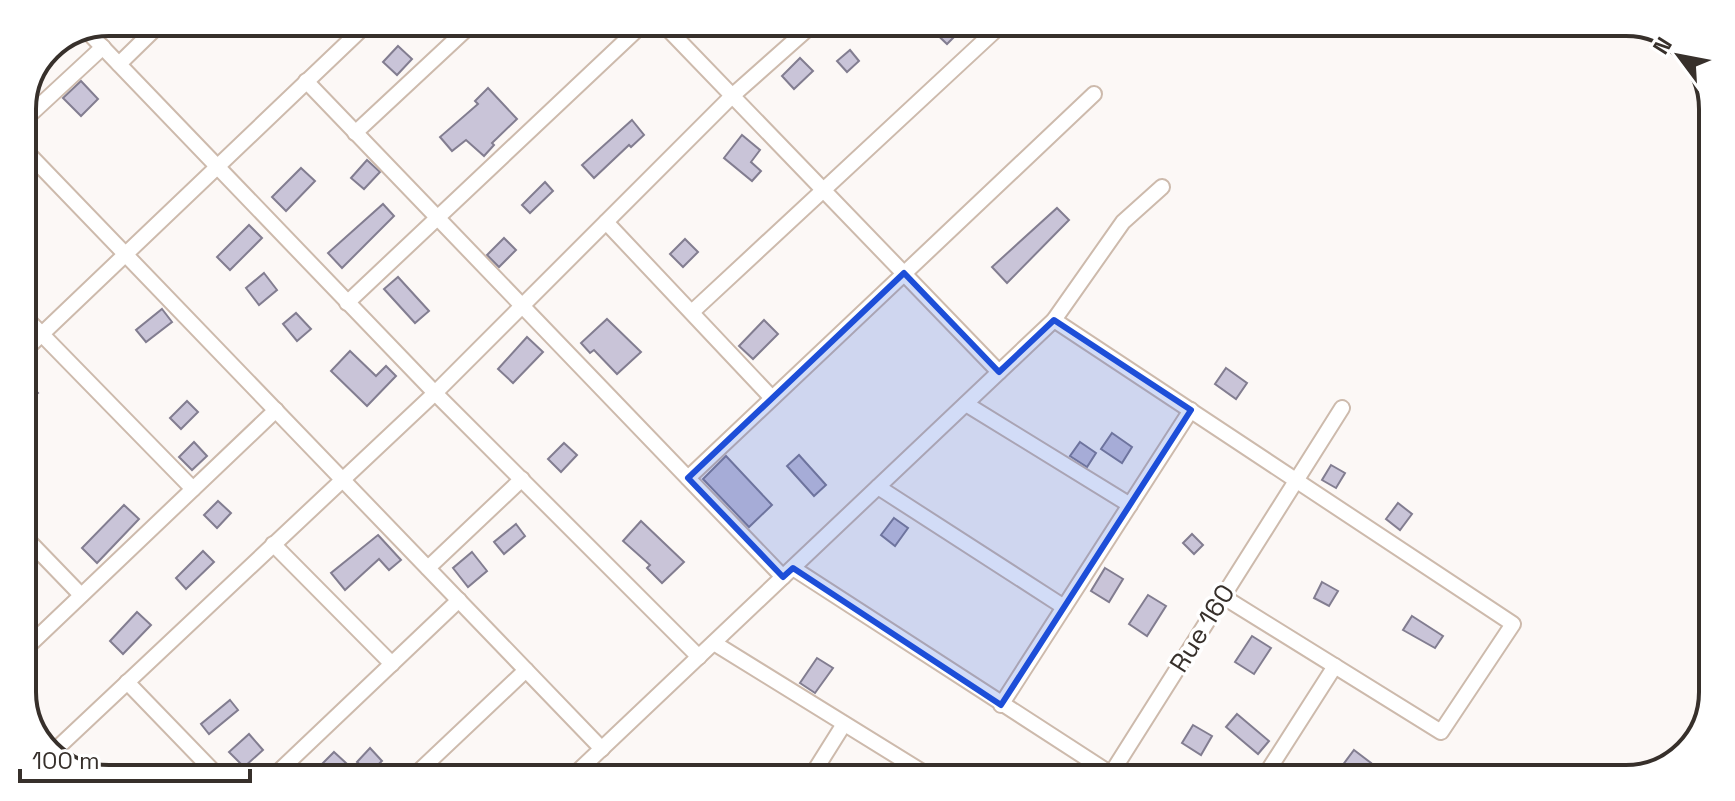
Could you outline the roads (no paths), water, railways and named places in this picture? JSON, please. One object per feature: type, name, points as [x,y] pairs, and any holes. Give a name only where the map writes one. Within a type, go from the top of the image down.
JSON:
[{"type":"street","points":[[119,64],[148,36]]},
{"type":"street","points":[[36,340],[354,36]]},
{"type":"street","points":[[355,133],[459,36]]},
{"type":"street","points":[[347,303],[630,36]]},
{"type":"street","points":[[674,36],[999,372]]},
{"type":"street","points":[[60,746],[435,393],[732,96],[800,36]]},
{"type":"street","points":[[692,312],[989,36]]},
{"type":"street","points":[[94,38],[347,303],[699,657]]},
{"type":"street","points":[[36,109],[103,47]]},
{"type":"street","points":[[306,81],[688,478],[788,573],[1094,765]]},
{"type":"street","points":[[688,478],[1094,94]]},
{"type":"street","points":[[36,161],[602,749]]},
{"type":"street","points":[[585,765],[1054,320],[1123,222],[1162,187]]},
{"type":"street","points":[[606,222],[772,398]]},
{"type":"street","points":[[1054,320],[1513,624],[1441,732],[1222,596]]},
{"type":"street","points":[[36,328],[193,489]]},
{"type":"street","points":[[966,404],[1130,505]]},
{"type":"street","name":"Rue 160","points":[[1116,765],[1342,408]]},
{"type":"street","points":[[36,638],[276,410]]},
{"type":"street","points":[[1001,705],[1191,410]]},
{"type":"street","points":[[428,568],[522,479]]},
{"type":"street","points":[[878,487],[1064,607]]},
{"type":"street","points":[[273,544],[392,664]]},
{"type":"street","points":[[36,548],[81,595]]},
{"type":"street","points":[[285,765],[459,600]]},
{"type":"street","points":[[714,643],[911,765]]},
{"type":"street","points":[[1272,765],[1335,666]]},
{"type":"street","points":[[426,765],[526,670]]},
{"type":"street","points":[[127,682],[207,765]]},
{"type":"street","points":[[818,765],[844,724]]}]
